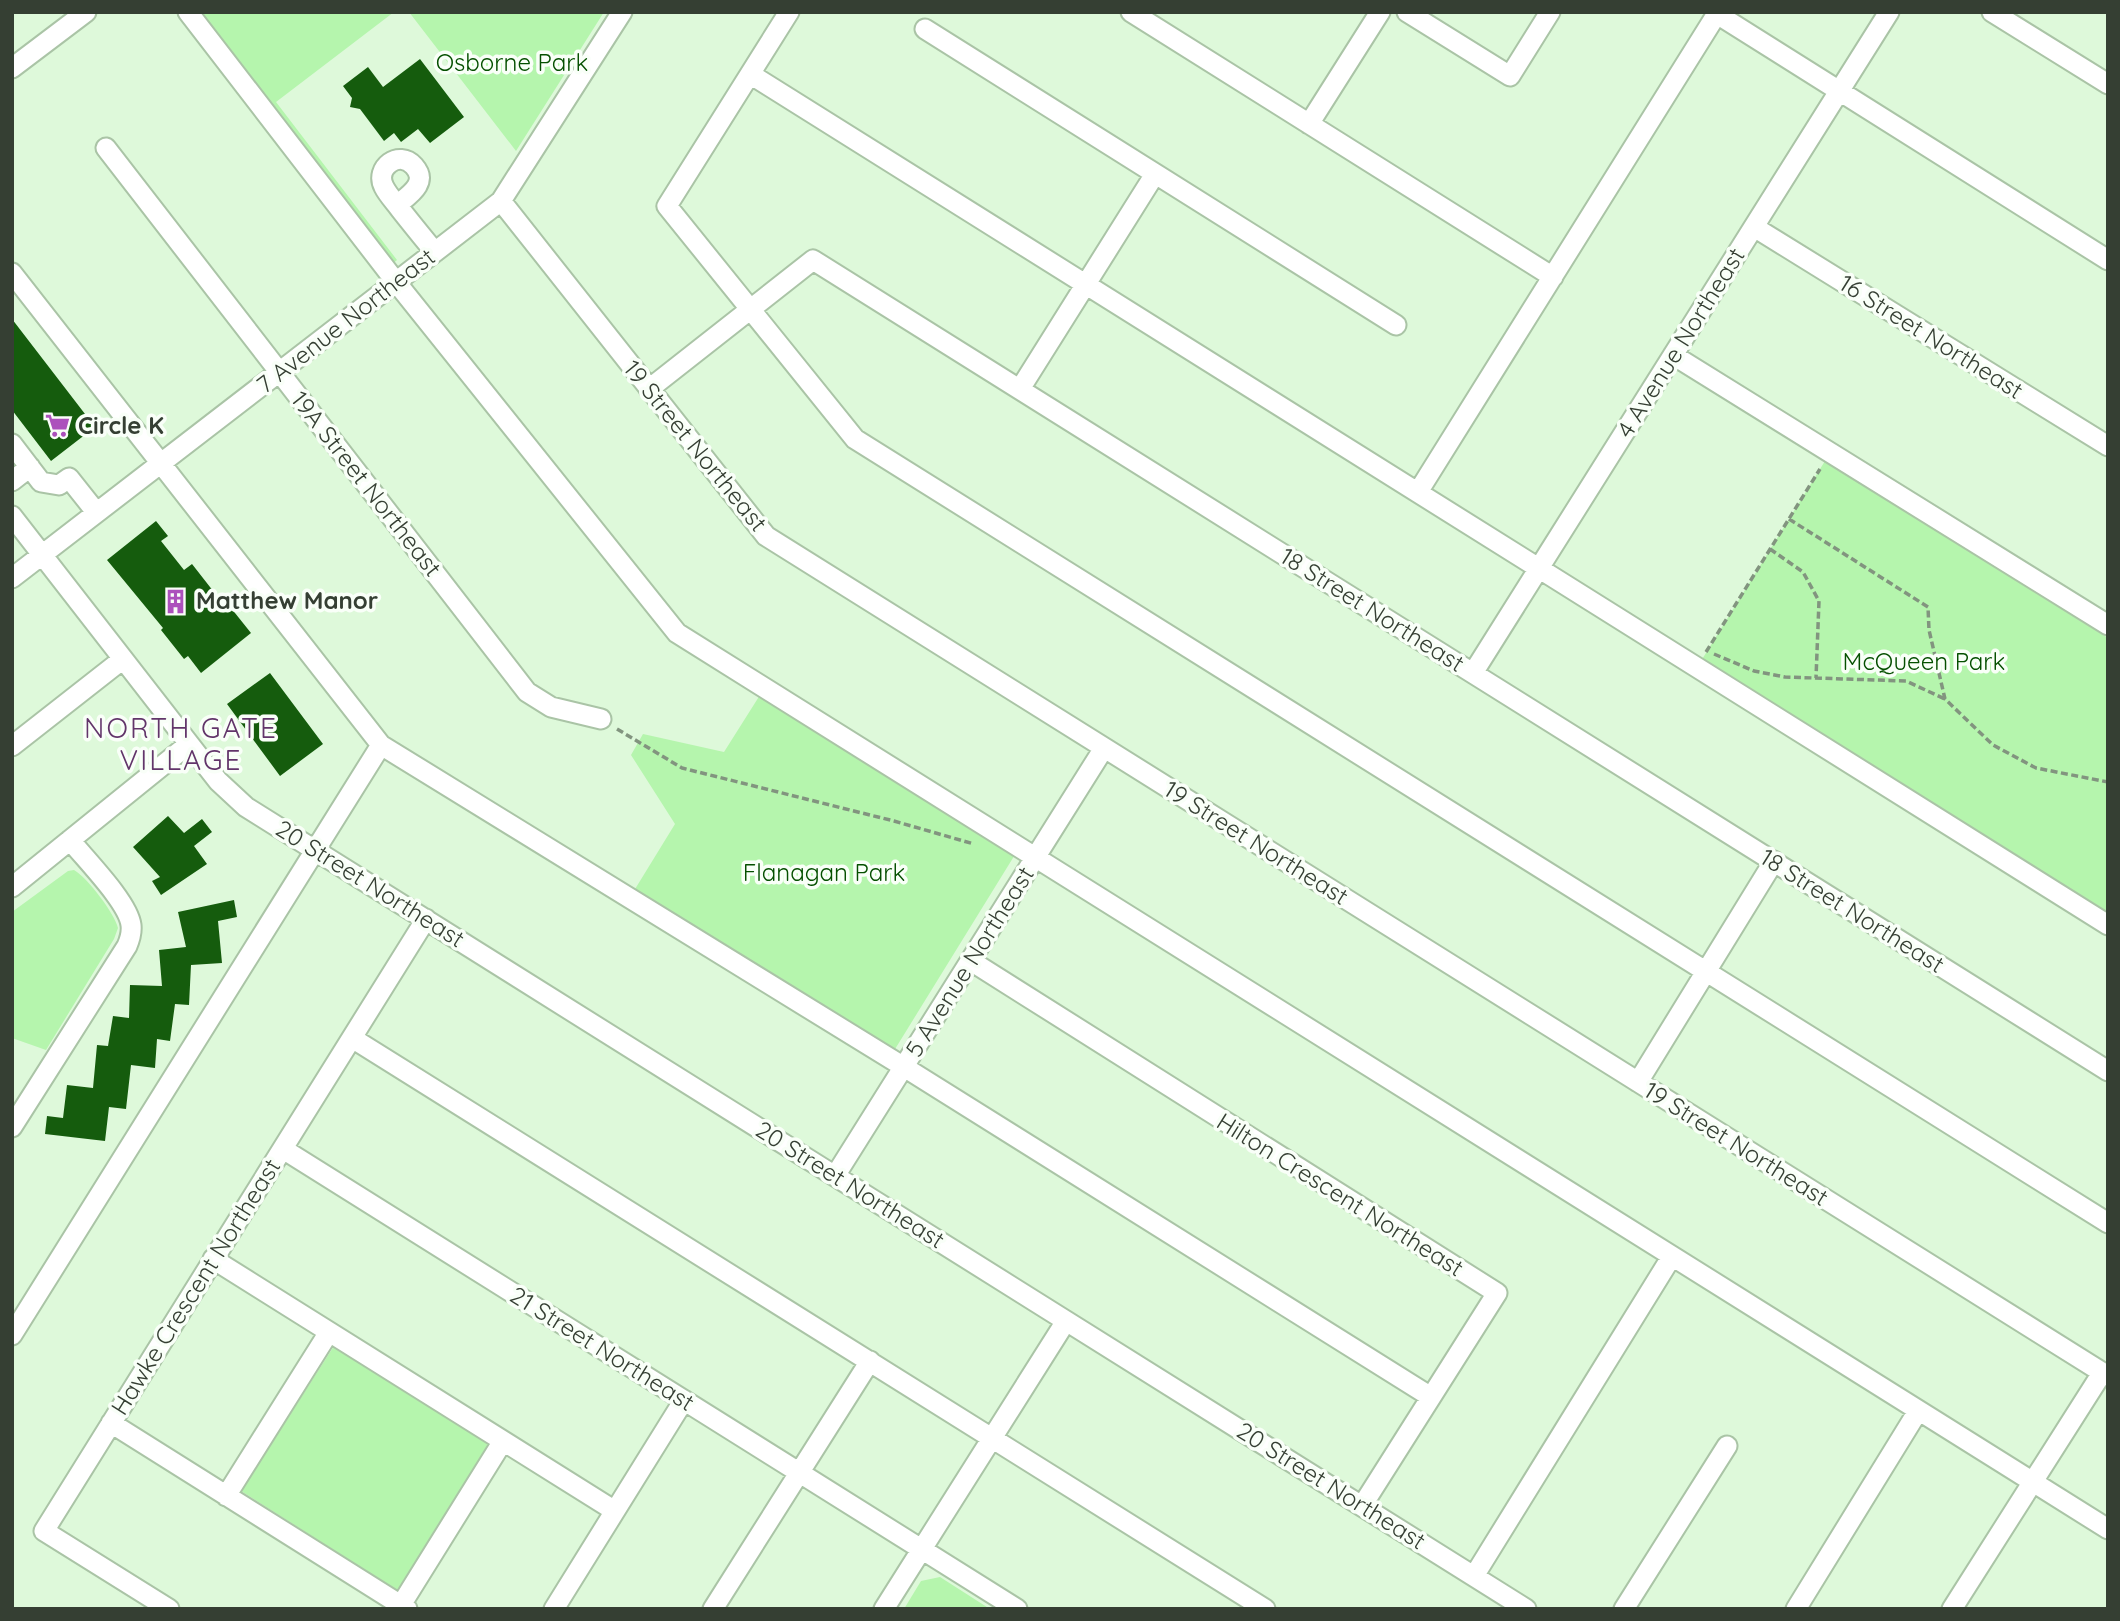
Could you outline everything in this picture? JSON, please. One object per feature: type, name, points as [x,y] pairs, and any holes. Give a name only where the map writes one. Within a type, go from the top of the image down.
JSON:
[{"type":"street","points":[[12,68],[86,12]]},
{"type":"street","points":[[188,12],[396,282],[677,633],[2108,1530]]},
{"type":"street","name":"7 Avenue Northeast","points":[[12,578],[501,201],[622,12]]},
{"type":"street","points":[[789,12],[667,206],[855,439],[2108,1223]]},
{"type":"street","points":[[1131,12],[1553,277]]},
{"type":"street","points":[[1309,124],[1380,12]]},
{"type":"street","points":[[1407,12],[1510,76],[1550,12]]},
{"type":"street","name":"4 Avenue Northeast","points":[[1473,673],[1889,12]]},
{"type":"street","points":[[1992,12],[2108,84]]},
{"type":"street","points":[[1418,492],[1717,13],[2108,260]]},
{"type":"street","points":[[925,29],[1396,326]]},
{"type":"street","points":[[750,74],[2108,925]]},
{"type":"street","name":"19A Street Northeast","points":[[106,148],[527,692],[551,707],[601,719]]},
{"type":"street","points":[[1020,389],[1156,174]]},
{"type":"street","name":"19 Street Northeast","points":[[501,201],[766,536],[2105,1374]]},
{"type":"street","points":[[397,205],[435,253]]},
{"type":"street","name":"16 Street Northeast","points":[[1754,227],[2108,446]]},
{"type":"street","name":"18 Street Northeast","points":[[649,389],[813,260],[2108,1070]]},
{"type":"street","points":[[12,273],[382,745],[1431,1397]]},
{"type":"street","points":[[1673,355],[2108,625]]},
{"type":"street","points":[[12,444],[41,482],[59,485],[69,478],[96,512]]},
{"type":"street","points":[[12,481],[30,467]]},
{"type":"street","name":"20 Street Northeast","points":[[12,516],[218,781],[246,807],[1526,1609]]},
{"type":"street","points":[[12,746],[123,659]]},
{"type":"street","points":[[12,887],[190,744]]},
{"type":"street","points":[[12,1335],[382,745]]},
{"type":"street","name":"5 Avenue Northeast","points":[[835,1176],[1104,748]]},
{"type":"street","points":[[12,1127],[132,934],[126,909],[70,841]]},
{"type":"street","points":[[1638,1083],[1774,861]]},
{"type":"street","name":"Hawke Crescent Northeast","points":[[169,1609],[44,1531],[426,919]]},
{"type":"street","name":"Hilton Crescent Northeast","points":[[971,961],[1497,1293],[1362,1506]]},
{"type":"street","points":[[352,1038],[1265,1609]]},
{"type":"street","name":"21 Street Northeast","points":[[283,1149],[1017,1609]]},
{"type":"street","points":[[1474,1576],[1672,1256]]},
{"type":"street","points":[[213,1259],[615,1511]]},
{"type":"street","points":[[884,1609],[1066,1321]]},
{"type":"street","points":[[226,1496],[329,1332]]},
{"type":"street","points":[[713,1609],[870,1361]]},
{"type":"street","points":[[1952,1609],[2105,1374]]},
{"type":"street","points":[[554,1609],[684,1400]]},
{"type":"street","points":[[1796,1609],[1918,1410]]},
{"type":"street","points":[[111,1423],[404,1607],[503,1441]]},
{"type":"street","points":[[1625,1609],[1727,1446]]},
{"type":"path","points":[[1701,660],[1825,461]]},
{"type":"path","points":[[1789,519],[1928,607],[1930,630],[1945,699]]},
{"type":"path","points":[[1770,549],[1803,572],[1819,601],[1816,678]]},
{"type":"path","points":[[1707,651],[1754,671],[1785,677],[1906,681],[1945,699],[1993,745],[2036,768],[2108,782]]},
{"type":"path","points":[[601,719],[682,768],[894,821],[971,842],[982,848]]},
{"type":"green space","name":"Osborne Park","points":[[196,12],[394,12],[276,102],[397,260],[390,266]]},
{"type":"green space","name":"Osborne Park","points":[[409,12],[604,12],[516,151]]},
{"type":"green space","name":"McQueen Park","points":[[1825,461],[2108,638],[2108,915],[1701,661]]},
{"type":"green space","name":"Flanagan Park","points":[[760,695],[1016,853],[892,1054],[632,894],[675,824],[631,755],[643,734],[724,752]]},
{"type":"green space","points":[[74,870],[100,896],[118,928],[114,939],[46,1050],[12,1038],[12,912],[68,871]]},
{"type":"green space","points":[[334,1346],[490,1445],[398,1591],[241,1491]]},
{"type":"green space","points":[[940,1577],[990,1609],[904,1609],[921,1581]]},
{"type":"building","points":[[420,59],[464,117],[430,143],[418,129],[401,142],[394,133],[384,141],[360,109],[350,107],[352,98],[343,86],[368,67],[383,87]]},
{"type":"building","points":[[12,319],[95,427],[51,461],[12,410]]},
{"type":"building","name":"Matthew Manor","points":[[156,521],[168,536],[161,541],[184,570],[192,564],[228,610],[231,608],[251,633],[201,673],[188,656],[184,659],[161,630],[163,628],[107,560]]},
{"type":"building","points":[[270,673],[323,744],[280,776],[227,704]]},
{"type":"building","points":[[168,816],[184,833],[202,819],[212,832],[194,846],[207,864],[161,895],[152,881],[160,877],[133,847]]},
{"type":"building","points":[[234,900],[237,917],[218,921],[222,963],[191,965],[189,1005],[175,1004],[170,1041],[157,1039],[155,1068],[131,1065],[126,1109],[109,1107],[105,1141],[45,1134],[47,1116],[63,1118],[67,1085],[93,1088],[97,1045],[108,1046],[113,1016],[129,1018],[130,985],[162,986],[159,950],[186,947],[178,912]]},
{"type":"place","name":"Circle K","points":[[58,426]]},
{"type":"place","name":"Matthew Manor","points":[[176,601]]},
{"type":"district","name":"NORTH GATE VILLAGE","points":[[181,744]]}]
